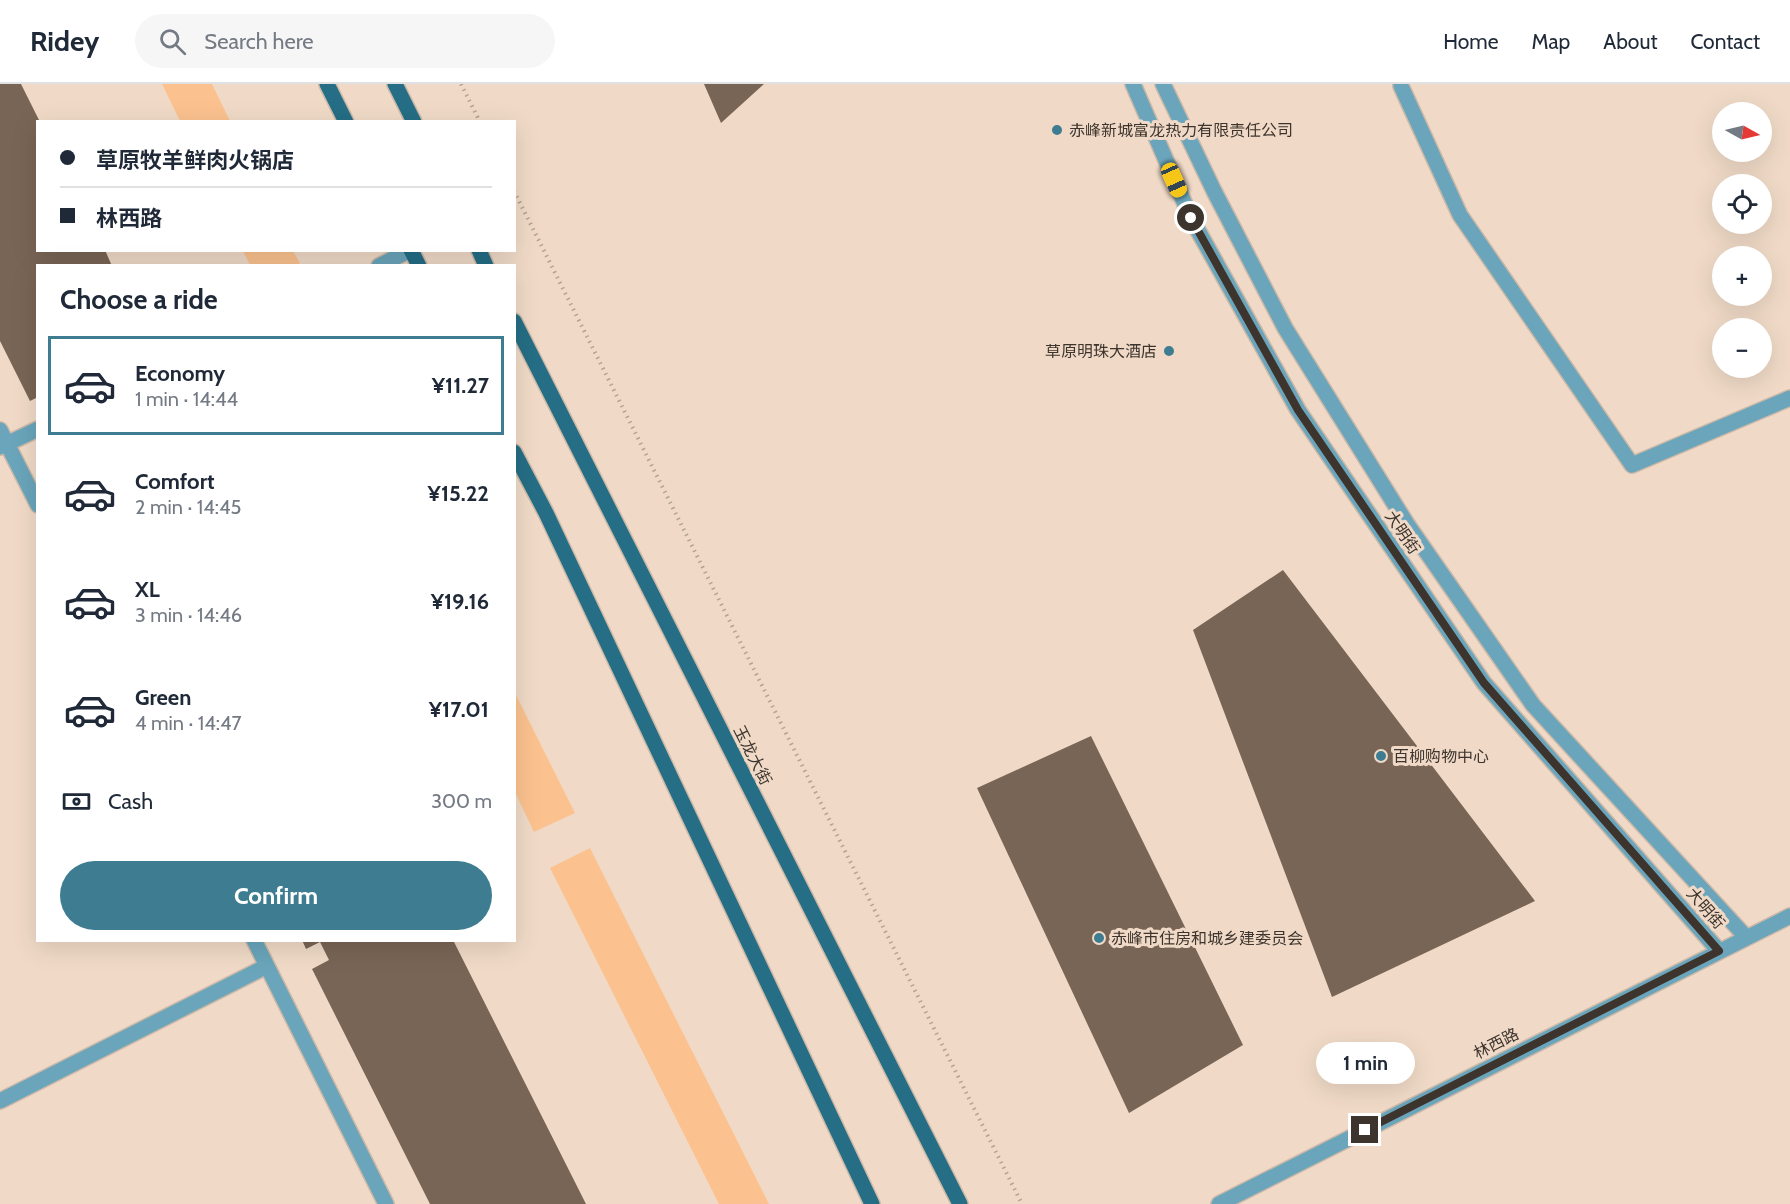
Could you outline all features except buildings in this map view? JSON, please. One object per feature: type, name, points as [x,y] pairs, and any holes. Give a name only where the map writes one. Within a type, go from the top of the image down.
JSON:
[{"type":"main road","points":[[327,84],[345,120]]},
{"type":"main road","points":[[395,84],[413,120]]},
{"type":"main road","name":"玉龙大街","points":[[516,325],[960,1204]]},
{"type":"main road","points":[[516,456],[546,513],[872,1204]]},
{"type":"street","name":"大明街","points":[[1133,84],[1191,218],[1298,410],[1484,683],[1719,951]]},
{"type":"street","name":"大明街","points":[[1163,84],[1285,328],[1407,524],[1533,705],[1746,937]]},
{"type":"street","points":[[1401,84],[1460,215],[1632,465],[1790,398]]},
{"type":"street","points":[[383,264],[407,252]]},
{"type":"street","points":[[36,430],[2,440],[36,501]]},
{"type":"street","name":"林西路","points":[[1219,1204],[1790,916]]},
{"type":"street","points":[[255,942],[386,1204]]},
{"type":"street","points":[[0,1101],[267,966]]},
{"type":"path","points":[[461,84],[479,120]]},
{"type":"path","points":[[516,195],[1022,1204]]},
{"type":"shaded area","points":[[162,84],[212,84],[230,120],[180,120]]},
{"type":"shaded area","points":[[244,252],[294,252],[300,263],[298,264],[250,264]]},
{"type":"shaded area","points":[[516,695],[575,813],[534,832],[516,794]]},
{"type":"shaded area","points":[[590,848],[769,1204],[719,1204],[550,868]]},
{"type":"place","name":"赤峰新城富龙热力有限责任公司","points":[[1057,130]]},
{"type":"place","name":"草原明珠大酒店","points":[[1169,351]]},
{"type":"place","name":"百柳购物中心","points":[[1381,756]]},
{"type":"place","name":"赤峰市住房和城乡建委员会","points":[[1099,938]]},
{"type":"route","points":[[1191,218],[1298,410],[1484,683],[1719,951],[1365,1130]]}]
